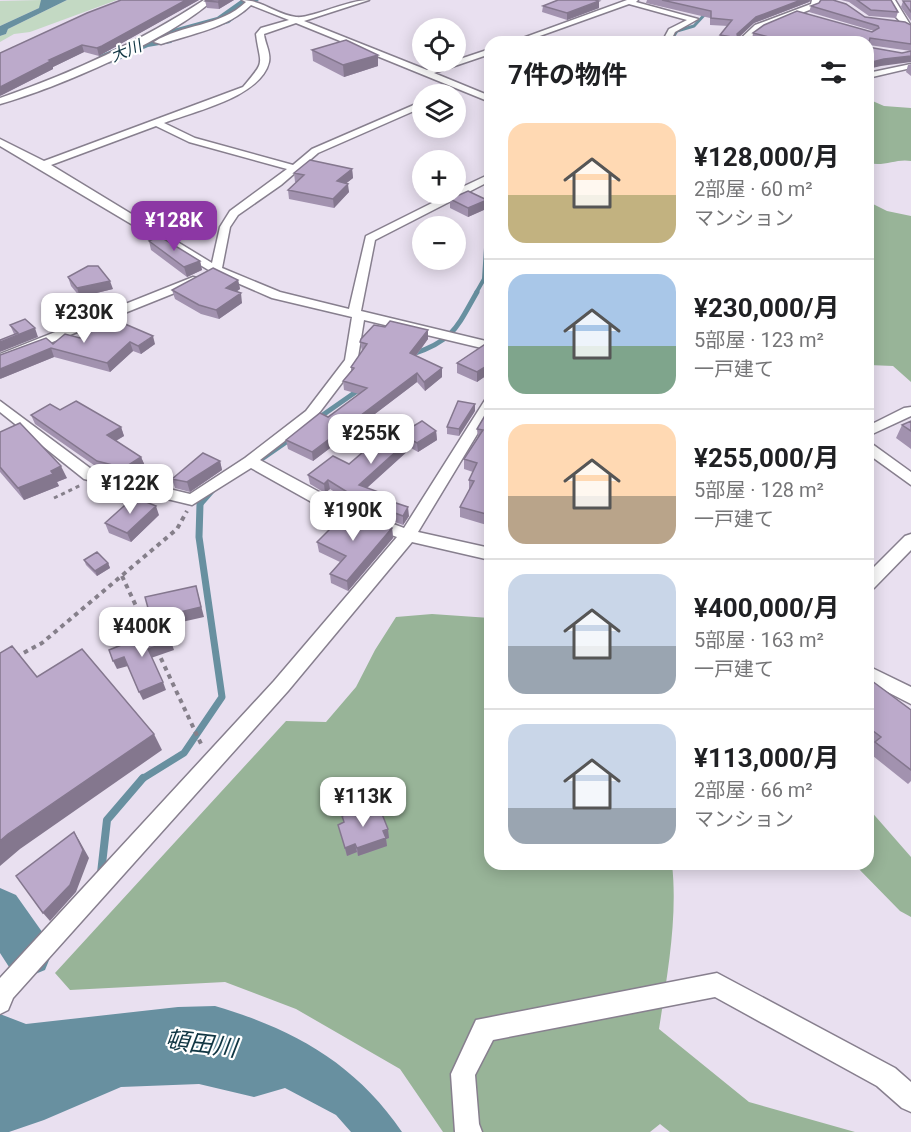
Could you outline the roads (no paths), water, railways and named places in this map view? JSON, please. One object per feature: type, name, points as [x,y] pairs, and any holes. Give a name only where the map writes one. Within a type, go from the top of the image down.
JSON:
[{"type":"street","points":[[0,101],[137,45],[209,0]]},
{"type":"street","points":[[43,165],[246,89],[264,68],[266,51],[261,43],[260,34],[264,30],[365,0]]},
{"type":"street","points":[[748,36],[758,27],[795,13],[813,4],[816,0]]},
{"type":"street","points":[[137,45],[167,40],[174,35],[220,22],[239,13],[248,1],[452,84]]},
{"type":"street","points":[[533,36],[631,1],[694,19],[672,31],[669,36]]},
{"type":"street","points":[[892,2],[902,3]]},
{"type":"street","points":[[892,2],[911,32]]},
{"type":"street","points":[[264,7],[274,3]]},
{"type":"street","points":[[795,13],[813,19]]},
{"type":"street","points":[[180,17],[220,22]]},
{"type":"street","points":[[895,23],[904,24]]},
{"type":"street","points":[[900,33],[911,32]]},
{"type":"street","points":[[466,60],[484,53]]},
{"type":"street","points":[[874,75],[911,66]]},
{"type":"street","points":[[466,90],[484,97]]},
{"type":"street","points":[[216,270],[225,227],[234,213],[315,151],[412,109]]},
{"type":"street","points":[[154,122],[192,140],[294,168]]},
{"type":"street","points":[[0,142],[43,165],[216,270],[276,295],[484,345]]},
{"type":"street","points":[[0,405],[76,465],[97,477],[192,500],[250,461],[311,414],[352,360],[356,315],[370,238],[484,180]]},
{"type":"street","points":[[0,359],[143,303],[216,270]]},
{"type":"street","points":[[874,429],[909,411]]},
{"type":"street","points":[[1,993],[281,686],[408,535],[484,413]]},
{"type":"street","points":[[874,451],[911,480]]},
{"type":"street","points":[[250,461],[339,510],[408,535],[484,553]]},
{"type":"street","points":[[874,578],[911,540]]},
{"type":"street","points":[[874,676],[911,696]]},
{"type":"street","points":[[469,1132],[466,1127],[463,1074],[485,1029],[717,985],[886,1077],[911,1099]]},
{"type":"water","points":[[41,0],[67,0],[8,29],[6,34],[0,36],[0,26],[39,8]]},
{"type":"water","name":"頓田川","points":[[215,1006],[271,1026],[320,1052],[364,1086],[402,1132],[351,1132],[336,1115],[285,1088],[254,1097],[199,1084],[121,1087],[44,1120],[9,1132],[0,1132],[0,1014],[26,1024],[178,1007]]},
{"type":"waterway","name":"大川","points":[[106,59],[144,43],[165,40],[172,34],[202,28],[223,20],[251,0]]},
{"type":"waterway","points":[[674,36],[677,31],[694,26],[707,12]]},
{"type":"waterway","points":[[476,293],[484,279]]},
{"type":"waterway","points":[[413,354],[427,349],[453,331],[477,292]]},
{"type":"waterway","points":[[317,419],[360,389]]},
{"type":"waterway","points":[[256,463],[292,438]]},
{"type":"waterway","points":[[200,505],[214,489]]},
{"type":"waterway","points":[[142,779],[184,753],[222,697],[199,537],[200,504]]},
{"type":"waterway","points":[[101,873],[107,820],[142,779]]},
{"type":"waterway","name":"大川","points":[[0,911],[28,953]]}]
